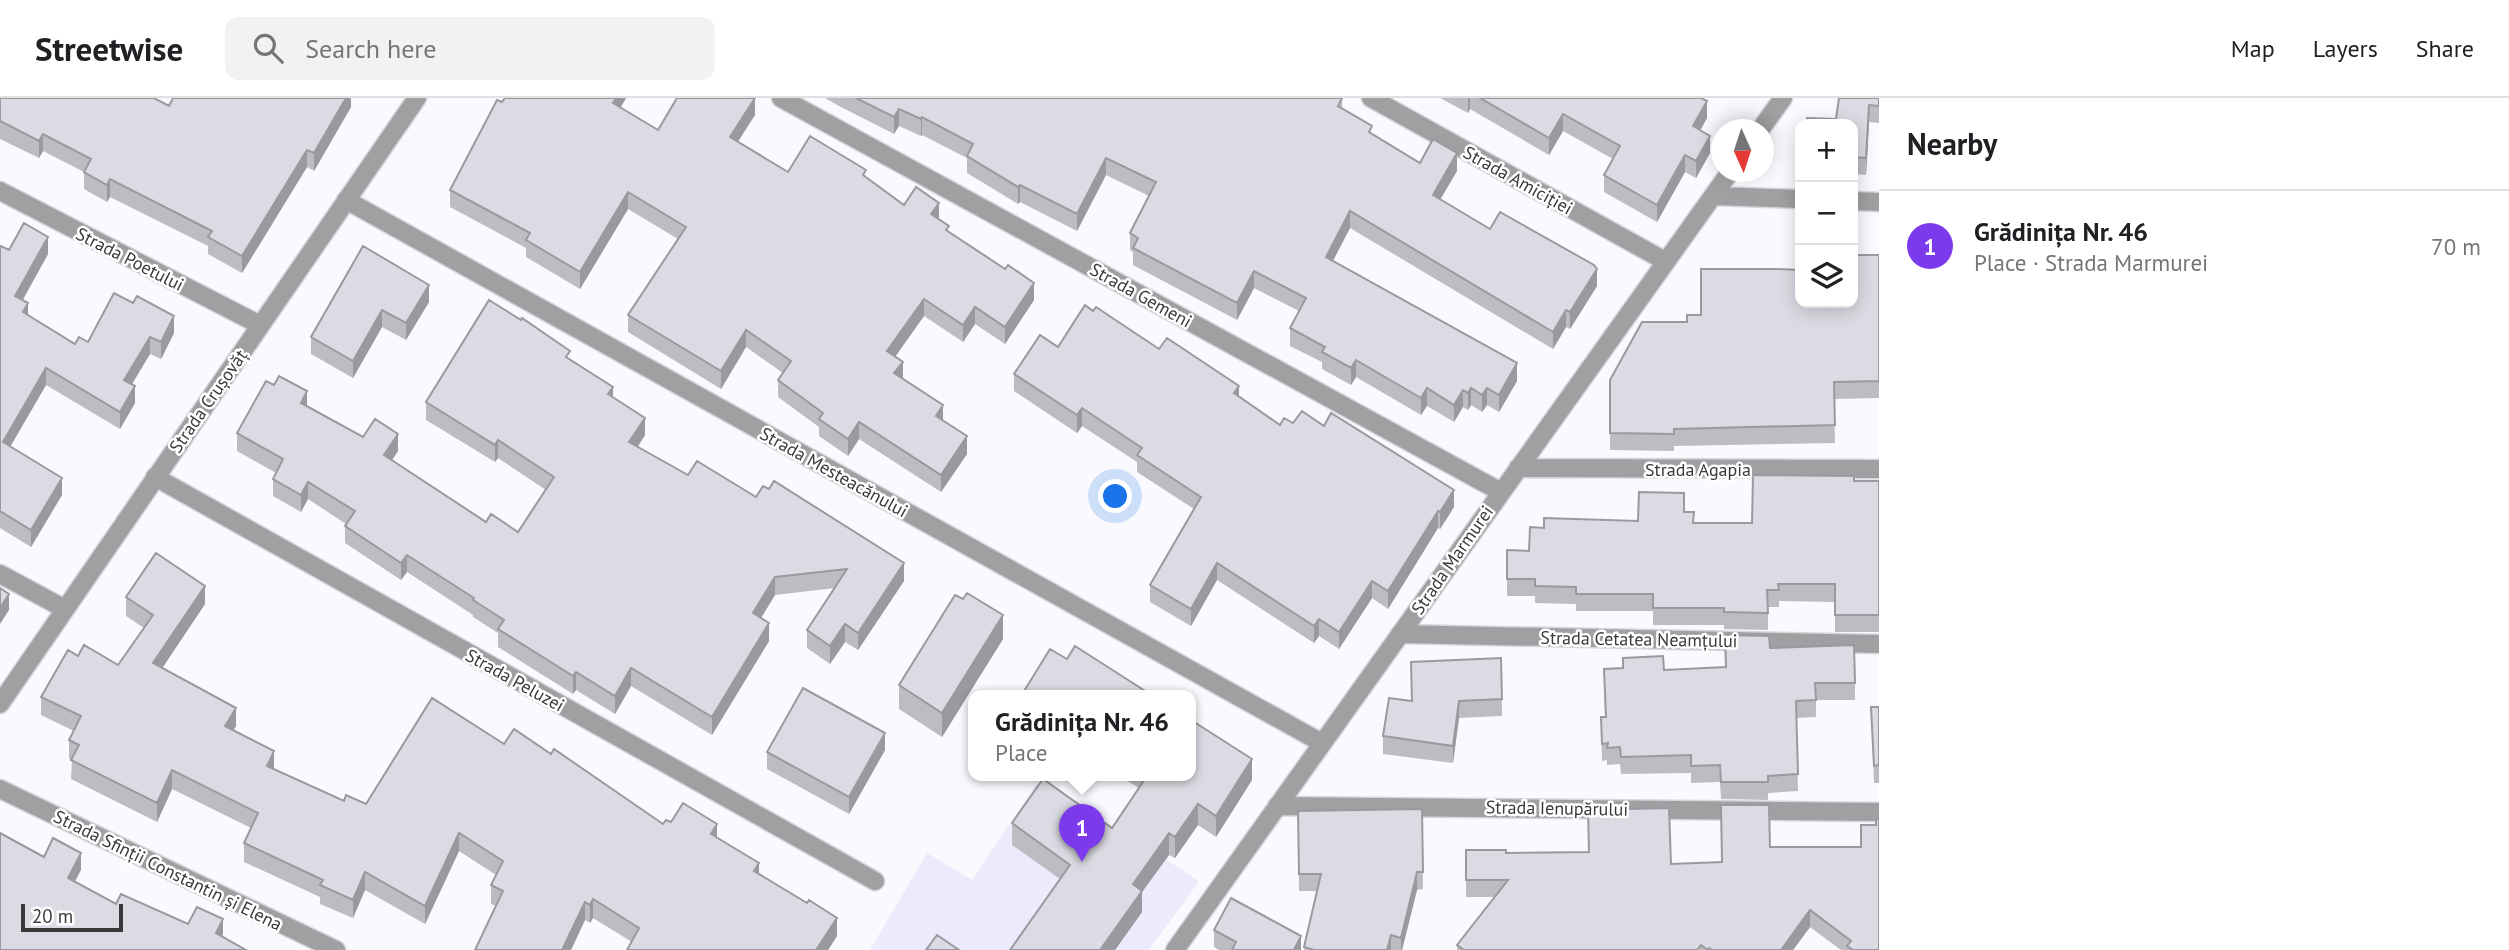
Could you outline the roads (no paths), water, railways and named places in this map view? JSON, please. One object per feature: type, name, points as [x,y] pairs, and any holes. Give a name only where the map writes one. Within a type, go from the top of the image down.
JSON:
[{"type":"street","name":"Strada Crușovăț","points":[[0,704],[417,98]]},
{"type":"street","name":"Strada Gemeni","points":[[781,98],[1501,492]]},
{"type":"street","name":"Strada Amiciției","points":[[1371,98],[1665,261]]},
{"type":"street","points":[[1768,119],[1783,98]]},
{"type":"street","name":"Strada Marmurei","points":[[1175,950],[1723,182]]},
{"type":"street","name":"Strada Poetului","points":[[0,191],[260,326]]},
{"type":"street","points":[[1713,196],[1795,199]]},
{"type":"street","name":"Strada Mesteacănului","points":[[346,201],[1322,743]]},
{"type":"street","points":[[1858,201],[1879,202]]},
{"type":"street","name":"Strada Agapia","points":[[1518,468],[1879,469]]},
{"type":"street","name":"Strada Peluzei","points":[[155,477],[875,881]]},
{"type":"street","points":[[0,574],[65,609]]},
{"type":"street","name":"Strada Cetatea Neamțului","points":[[1400,634],[1879,645]]},
{"type":"street","name":"Strada Sfinții Constantin și Elena","points":[[0,789],[336,950]]},
{"type":"street","name":"Strada Ienupărului","points":[[1277,806],[1879,812]]},
{"type":"place","name":"Grădinița Nr. 46","points":[[1082,862]]}]
